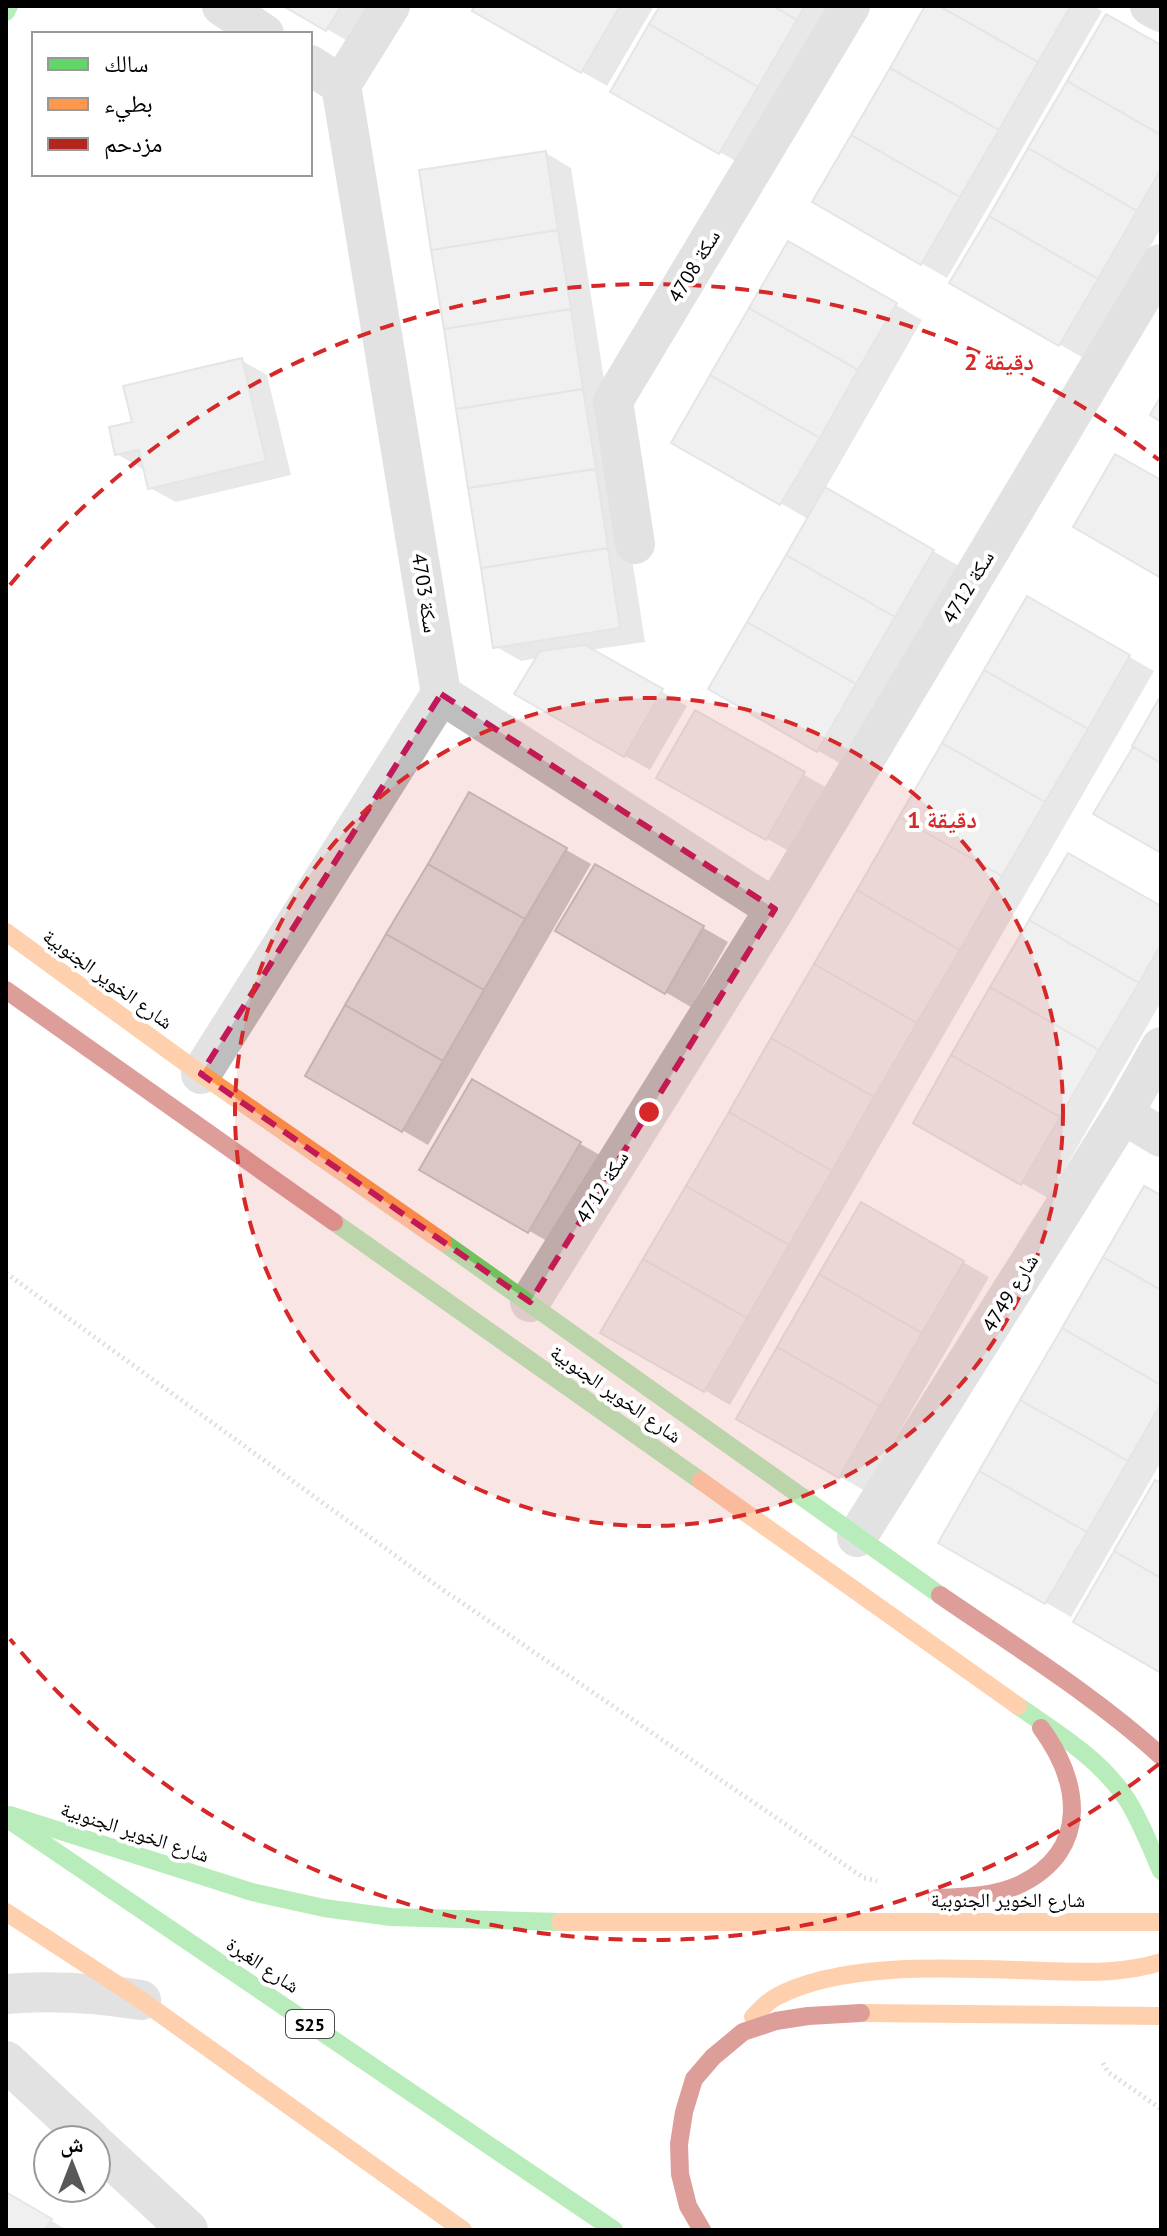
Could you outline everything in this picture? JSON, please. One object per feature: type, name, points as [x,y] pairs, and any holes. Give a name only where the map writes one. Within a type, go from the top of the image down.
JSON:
[{"type":"street","points":[[6,12],[9,6]]},
{"type":"street","points":[[222,6],[261,32]]},
{"type":"street","points":[[325,75],[390,6]]},
{"type":"street","name":"سكة 4708","points":[[635,544],[613,401],[850,6]]},
{"type":"street","points":[[1150,6],[1161,12]]},
{"type":"street","name":"4703 سكة","points":[[325,75],[441,694]]},
{"type":"street","name":"سكة 4712","points":[[530,1302],[775,909],[1161,264]]},
{"type":"street","points":[[201,1074],[441,694],[775,909]]},
{"type":"street","name":"شارع الخوير الجنوبية","points":[[6,932],[201,1074],[530,1302],[857,1537],[1074,1688],[1161,1756]]},
{"type":"street","name":"شارع الخوير الجنوبية","points":[[6,990],[1017,1704],[1096,1763],[1131,1806],[1161,1871]]},
{"type":"street","name":"4749 شارع","points":[[857,1537],[1123,1114],[1161,1047]]},
{"type":"street","points":[[1123,1114],[1161,1137]]},
{"type":"street","points":[[925,1899],[977,1896],[1018,1886],[1051,1864],[1069,1836],[1074,1799],[1063,1764],[1045,1732],[1017,1704]]},
{"type":"street","name":"شارع الخوير الجنوبية","points":[[6,1816],[252,1892],[324,1908],[391,1917],[603,1922],[1161,1922]]},
{"type":"street","name":"شارع الغبرة","points":[[6,1816],[614,2230]]},
{"type":"street","points":[[603,1922],[640,1912],[696,1904]]},
{"type":"street","points":[[6,1912],[141,2000],[463,2230]]},
{"type":"street","points":[[702,2230],[688,2206],[680,2174],[679,2144],[694,2079],[713,2057],[743,2032],[759,2008],[777,1995],[824,1980],[870,1973],[941,1969],[1099,1972],[1161,1962]]},
{"type":"street","points":[[6,1994],[92,1992],[141,2000]]},
{"type":"street","points":[[743,2032],[776,2021],[869,2012],[1161,2016]]},
{"type":"street","points":[[6,2061],[74,2124]]},
{"type":"street","points":[[112,2160],[188,2230]]},
{"type":"path","points":[[6,1273],[436,1585],[864,1878],[889,1884]]},
{"type":"path","points":[[1103,2063],[1108,2072],[1161,2109]]},
{"type":"highlighted area","points":[[441,694],[775,909],[530,1302],[201,1074]]},
{"type":"building","points":[[283,6],[341,6],[326,31]]},
{"type":"building","points":[[474,6],[620,6],[581,73],[472,11]]},
{"type":"building","points":[[660,6],[773,6],[797,20],[758,87],[649,24]]},
{"type":"building","points":[[773,6],[805,6],[797,20]]},
{"type":"building","points":[[925,6],[939,6],[1038,62],[999,130],[890,68]]},
{"type":"building","points":[[939,6],[1071,6],[1038,62]]},
{"type":"building","points":[[1106,14],[1161,45],[1161,135],[1067,81]]},
{"type":"building","points":[[649,24],[758,87],[719,154],[610,92]]},
{"type":"building","points":[[890,68],[999,130],[960,197],[851,135]]},
{"type":"building","points":[[1067,81],[1161,135],[1161,169],[1137,211],[1028,148]]},
{"type":"building","points":[[851,135],[960,197],[921,265],[812,202]]},
{"type":"building","points":[[1028,148],[1137,211],[1098,279],[989,216]]},
{"type":"building","points":[[546,151],[558,230],[431,250],[419,170]]},
{"type":"building","points":[[989,216],[1098,279],[1059,346],[949,283]]},
{"type":"building","points":[[558,230],[571,309],[444,329],[431,250]]},
{"type":"building","points":[[788,241],[897,303],[858,370],[749,308]]},
{"type":"building","points":[[749,308],[858,370],[820,438],[710,375]]},
{"type":"building","points":[[571,309],[583,389],[456,409],[444,329]]},
{"type":"building","points":[[242,358],[266,461],[148,489],[139,450],[115,455],[109,427],[132,422],[123,386]]},
{"type":"building","points":[[710,375],[820,438],[780,505],[671,443]]},
{"type":"building","points":[[583,389],[596,469],[468,488],[456,409]]},
{"type":"building","points":[[1161,396],[1161,422],[1150,415]]},
{"type":"building","points":[[1115,454],[1161,480],[1161,578],[1073,527]]},
{"type":"building","points":[[596,469],[608,548],[481,568],[468,488]]},
{"type":"building","points":[[825,487],[934,550],[895,617],[786,555]]},
{"type":"building","points":[[608,548],[620,628],[493,648],[481,568]]},
{"type":"building","points":[[786,555],[895,617],[856,684],[747,622]]},
{"type":"building","points":[[1027,596],[1130,655],[1088,729],[984,670]]},
{"type":"building","points":[[747,622],[856,684],[817,752],[708,689]]},
{"type":"building","points":[[585,645],[663,689],[624,757],[514,694],[540,651]]},
{"type":"building","points":[[984,670],[1088,729],[1045,802],[942,743]]},
{"type":"building","points":[[1161,695],[1161,763],[1132,746]]},
{"type":"building","points":[[695,710],[805,772],[766,840],[656,778]]},
{"type":"building","points":[[942,743],[1045,802],[1002,876],[899,817]]},
{"type":"building","points":[[1133,747],[1161,763],[1161,853],[1093,814]]},
{"type":"building","points":[[469,792],[567,848],[525,919],[428,864]]},
{"type":"building","points":[[899,817],[1002,876],[960,950],[857,890]]},
{"type":"building","points":[[1068,853],[1161,906],[1161,944],[1139,983],[1029,920]]},
{"type":"building","points":[[428,864],[525,919],[484,990],[386,934]]},
{"type":"building","points":[[595,864],[704,926],[665,994],[555,931]]},
{"type":"building","points":[[857,890],[960,950],[917,1023],[814,964]]},
{"type":"building","points":[[1029,920],[1139,983],[1099,1050],[990,987]]},
{"type":"building","points":[[386,934],[484,990],[443,1061],[345,1005]]},
{"type":"building","points":[[814,964],[917,1023],[874,1097],[771,1038]]},
{"type":"building","points":[[990,987],[1099,1050],[1060,1117],[951,1055]]},
{"type":"building","points":[[345,1005],[443,1061],[402,1132],[305,1076]]},
{"type":"building","points":[[771,1038],[874,1097],[832,1171],[729,1112]]},
{"type":"building","points":[[951,1055],[1060,1117],[1021,1185],[913,1123]]},
{"type":"building","points":[[472,1079],[581,1142],[528,1233],[419,1170]]},
{"type":"building","points":[[729,1112],[832,1171],[789,1245],[686,1186]]},
{"type":"building","points":[[686,1186],[789,1245],[747,1318],[643,1259]]},
{"type":"building","points":[[1144,1186],[1161,1195],[1161,1290],[1103,1257]]},
{"type":"building","points":[[861,1202],[964,1261],[922,1333],[819,1274]]},
{"type":"building","points":[[1103,1257],[1161,1290],[1161,1385],[1062,1328]]},
{"type":"building","points":[[643,1259],[747,1318],[704,1392],[600,1333]]},
{"type":"building","points":[[819,1274],[922,1333],[880,1406],[777,1347]]},
{"type":"building","points":[[1062,1328],[1161,1385],[1161,1404],[1128,1461],[1020,1400]]},
{"type":"building","points":[[777,1347],[880,1406],[839,1478],[736,1419]]},
{"type":"building","points":[[1020,1400],[1128,1461],[1087,1532],[979,1471]]},
{"type":"building","points":[[979,1471],[1087,1532],[1045,1604],[938,1543]]},
{"type":"building","points":[[1155,1480],[1161,1483],[1161,1578],[1114,1551]]},
{"type":"building","points":[[1114,1551],[1161,1578],[1161,1673],[1073,1622]]},
{"type":"building","points":[[6,2192],[52,2219],[45,2230],[6,2230]]},
{"type":"traffic: fast","points":[[6,12],[9,6]]},
{"type":"traffic: fast","points":[[334,1222],[701,1481]]},
{"type":"traffic: fast","points":[[443,1242],[940,1595]]},
{"type":"traffic: fast","points":[[1018,1706],[1076,1747],[1115,1784],[1136,1816],[1161,1871]]},
{"type":"traffic: fast","points":[[10,1815],[252,1892],[324,1908],[391,1917],[560,1922]]},
{"type":"traffic: fast","points":[[6,1818],[614,2230]]},
{"type":"traffic: slow","points":[[6,932],[201,1074],[443,1242]]},
{"type":"traffic: slow","points":[[701,1481],[1018,1706]]},
{"type":"traffic: slow","points":[[6,1912],[141,2000],[463,2230]]},
{"type":"traffic: slow","points":[[560,1922],[1161,1922]]},
{"type":"traffic: slow","points":[[753,2017],[773,1999],[804,1985],[871,1972],[945,1968],[1076,1972],[1133,1969],[1161,1962]]},
{"type":"traffic: slow","points":[[861,2013],[1161,2016]]},
{"type":"traffic: jam","points":[[6,990],[334,1222]]},
{"type":"traffic: jam","points":[[940,1595],[1081,1692],[1161,1756]]},
{"type":"traffic: jam","points":[[937,1898],[980,1895],[1011,1888],[1044,1869],[1059,1852],[1068,1833],[1072,1813],[1070,1791],[1054,1748],[1041,1728]]},
{"type":"traffic: jam","points":[[702,2230],[688,2206],[680,2174],[679,2144],[694,2079],[713,2057],[743,2032],[776,2021],[861,2013]]}]
